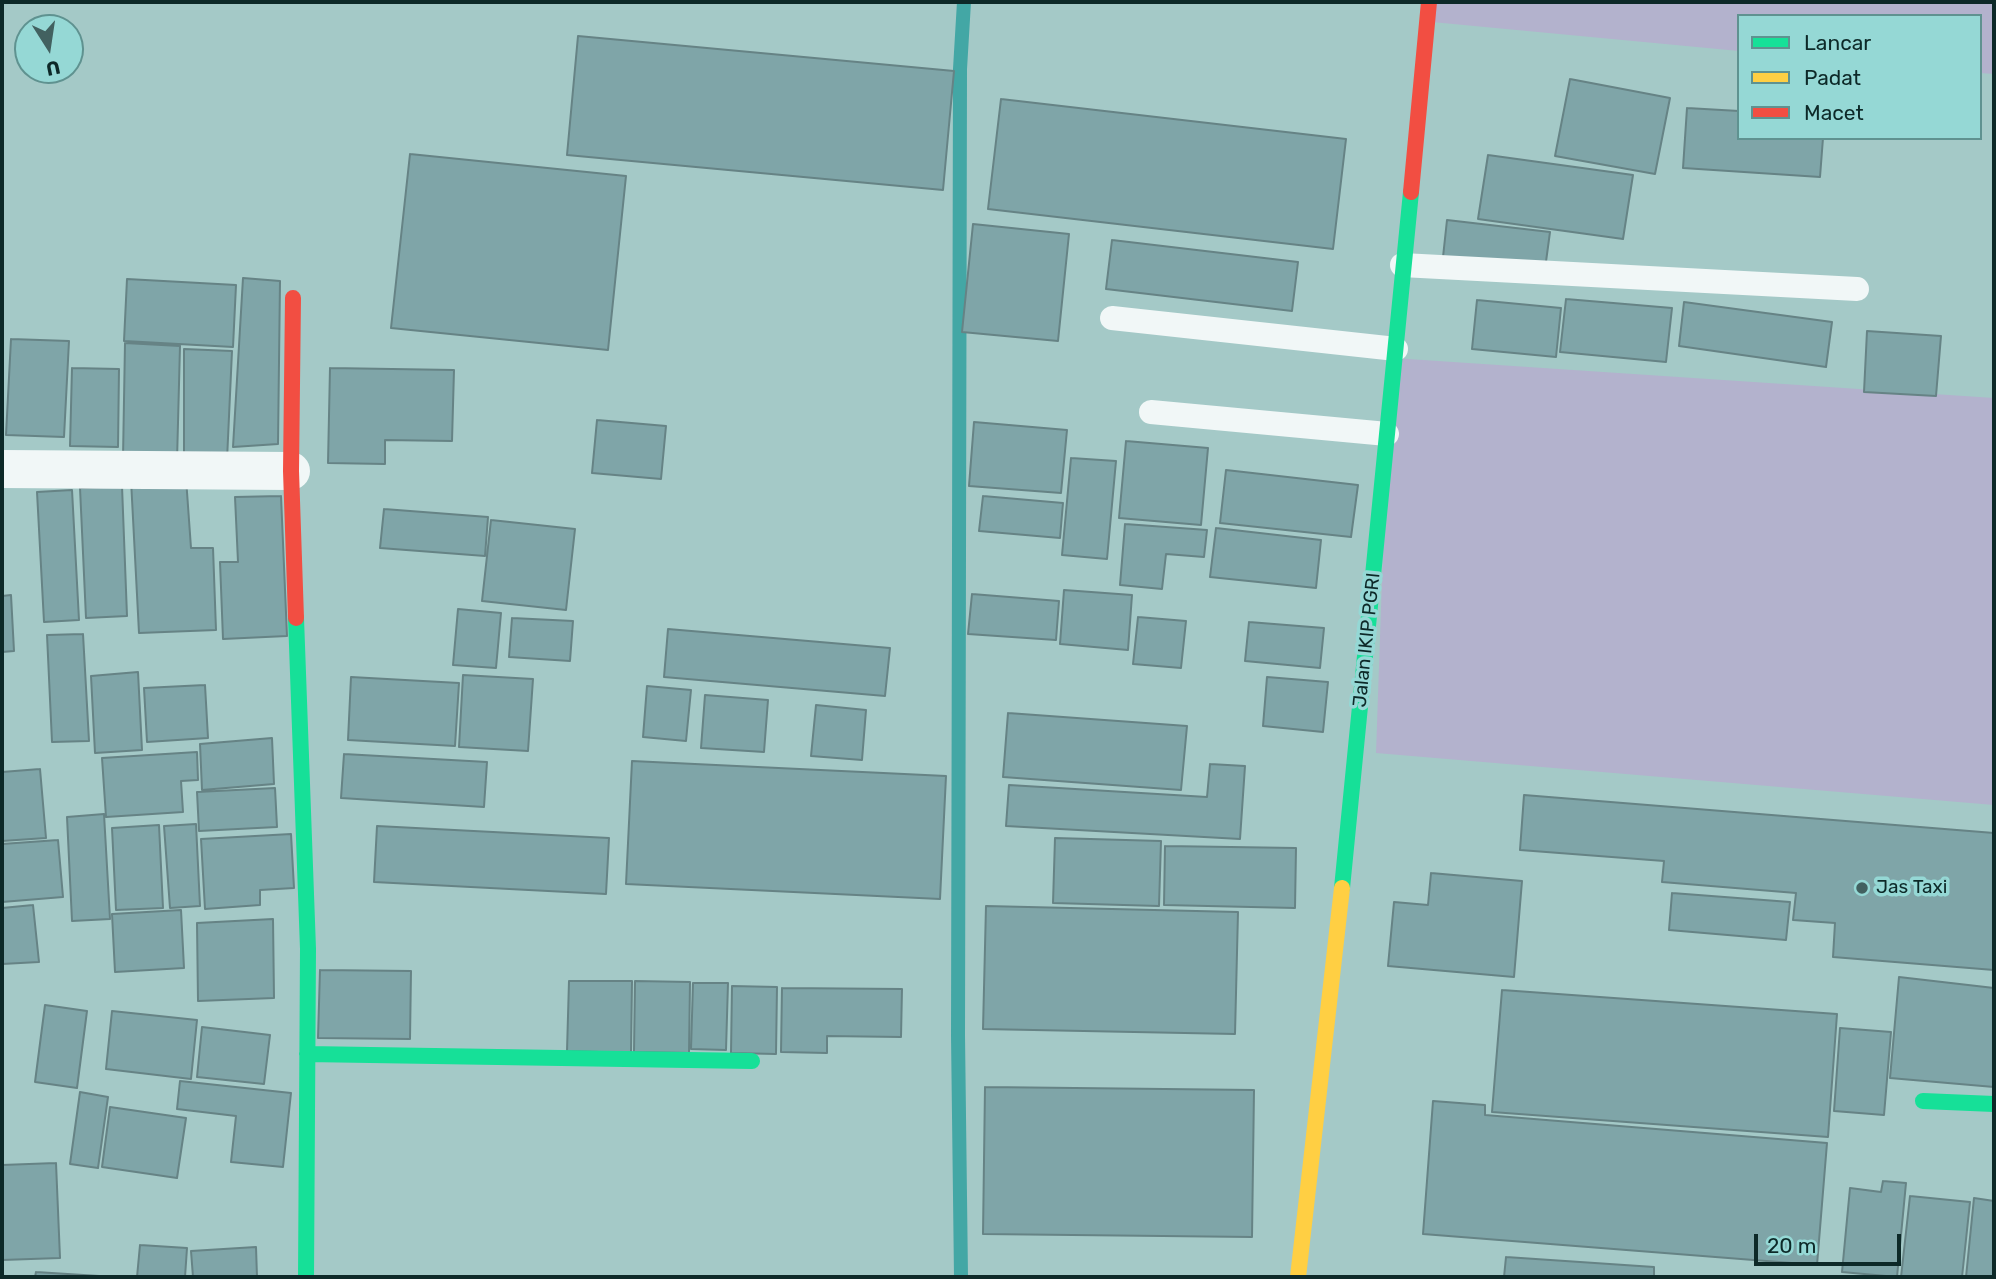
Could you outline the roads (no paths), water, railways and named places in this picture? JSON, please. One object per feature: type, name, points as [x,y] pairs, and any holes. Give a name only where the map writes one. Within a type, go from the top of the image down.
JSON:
[{"type":"street","name":"Jalan IKIP PGRI","points":[[1298,1277],[1350,813],[1429,2]]},
{"type":"street","points":[[293,298],[291,471],[307,936],[306,1277]]},
{"type":"street","points":[[2,469],[291,471]]},
{"type":"street","points":[[307,1054],[752,1061]]},
{"type":"street","points":[[1923,1101],[1994,1104]]},
{"type":"lane","points":[[1402,265],[1857,289]]},
{"type":"lane","points":[[1111,318],[1396,349]]},
{"type":"lane","points":[[1151,412],[1387,434]]},
{"type":"waterway","points":[[961,1277],[958,1035],[960,69],[964,2]]},
{"type":"place","name":"Jas Taxi","points":[[1862,888]]}]
